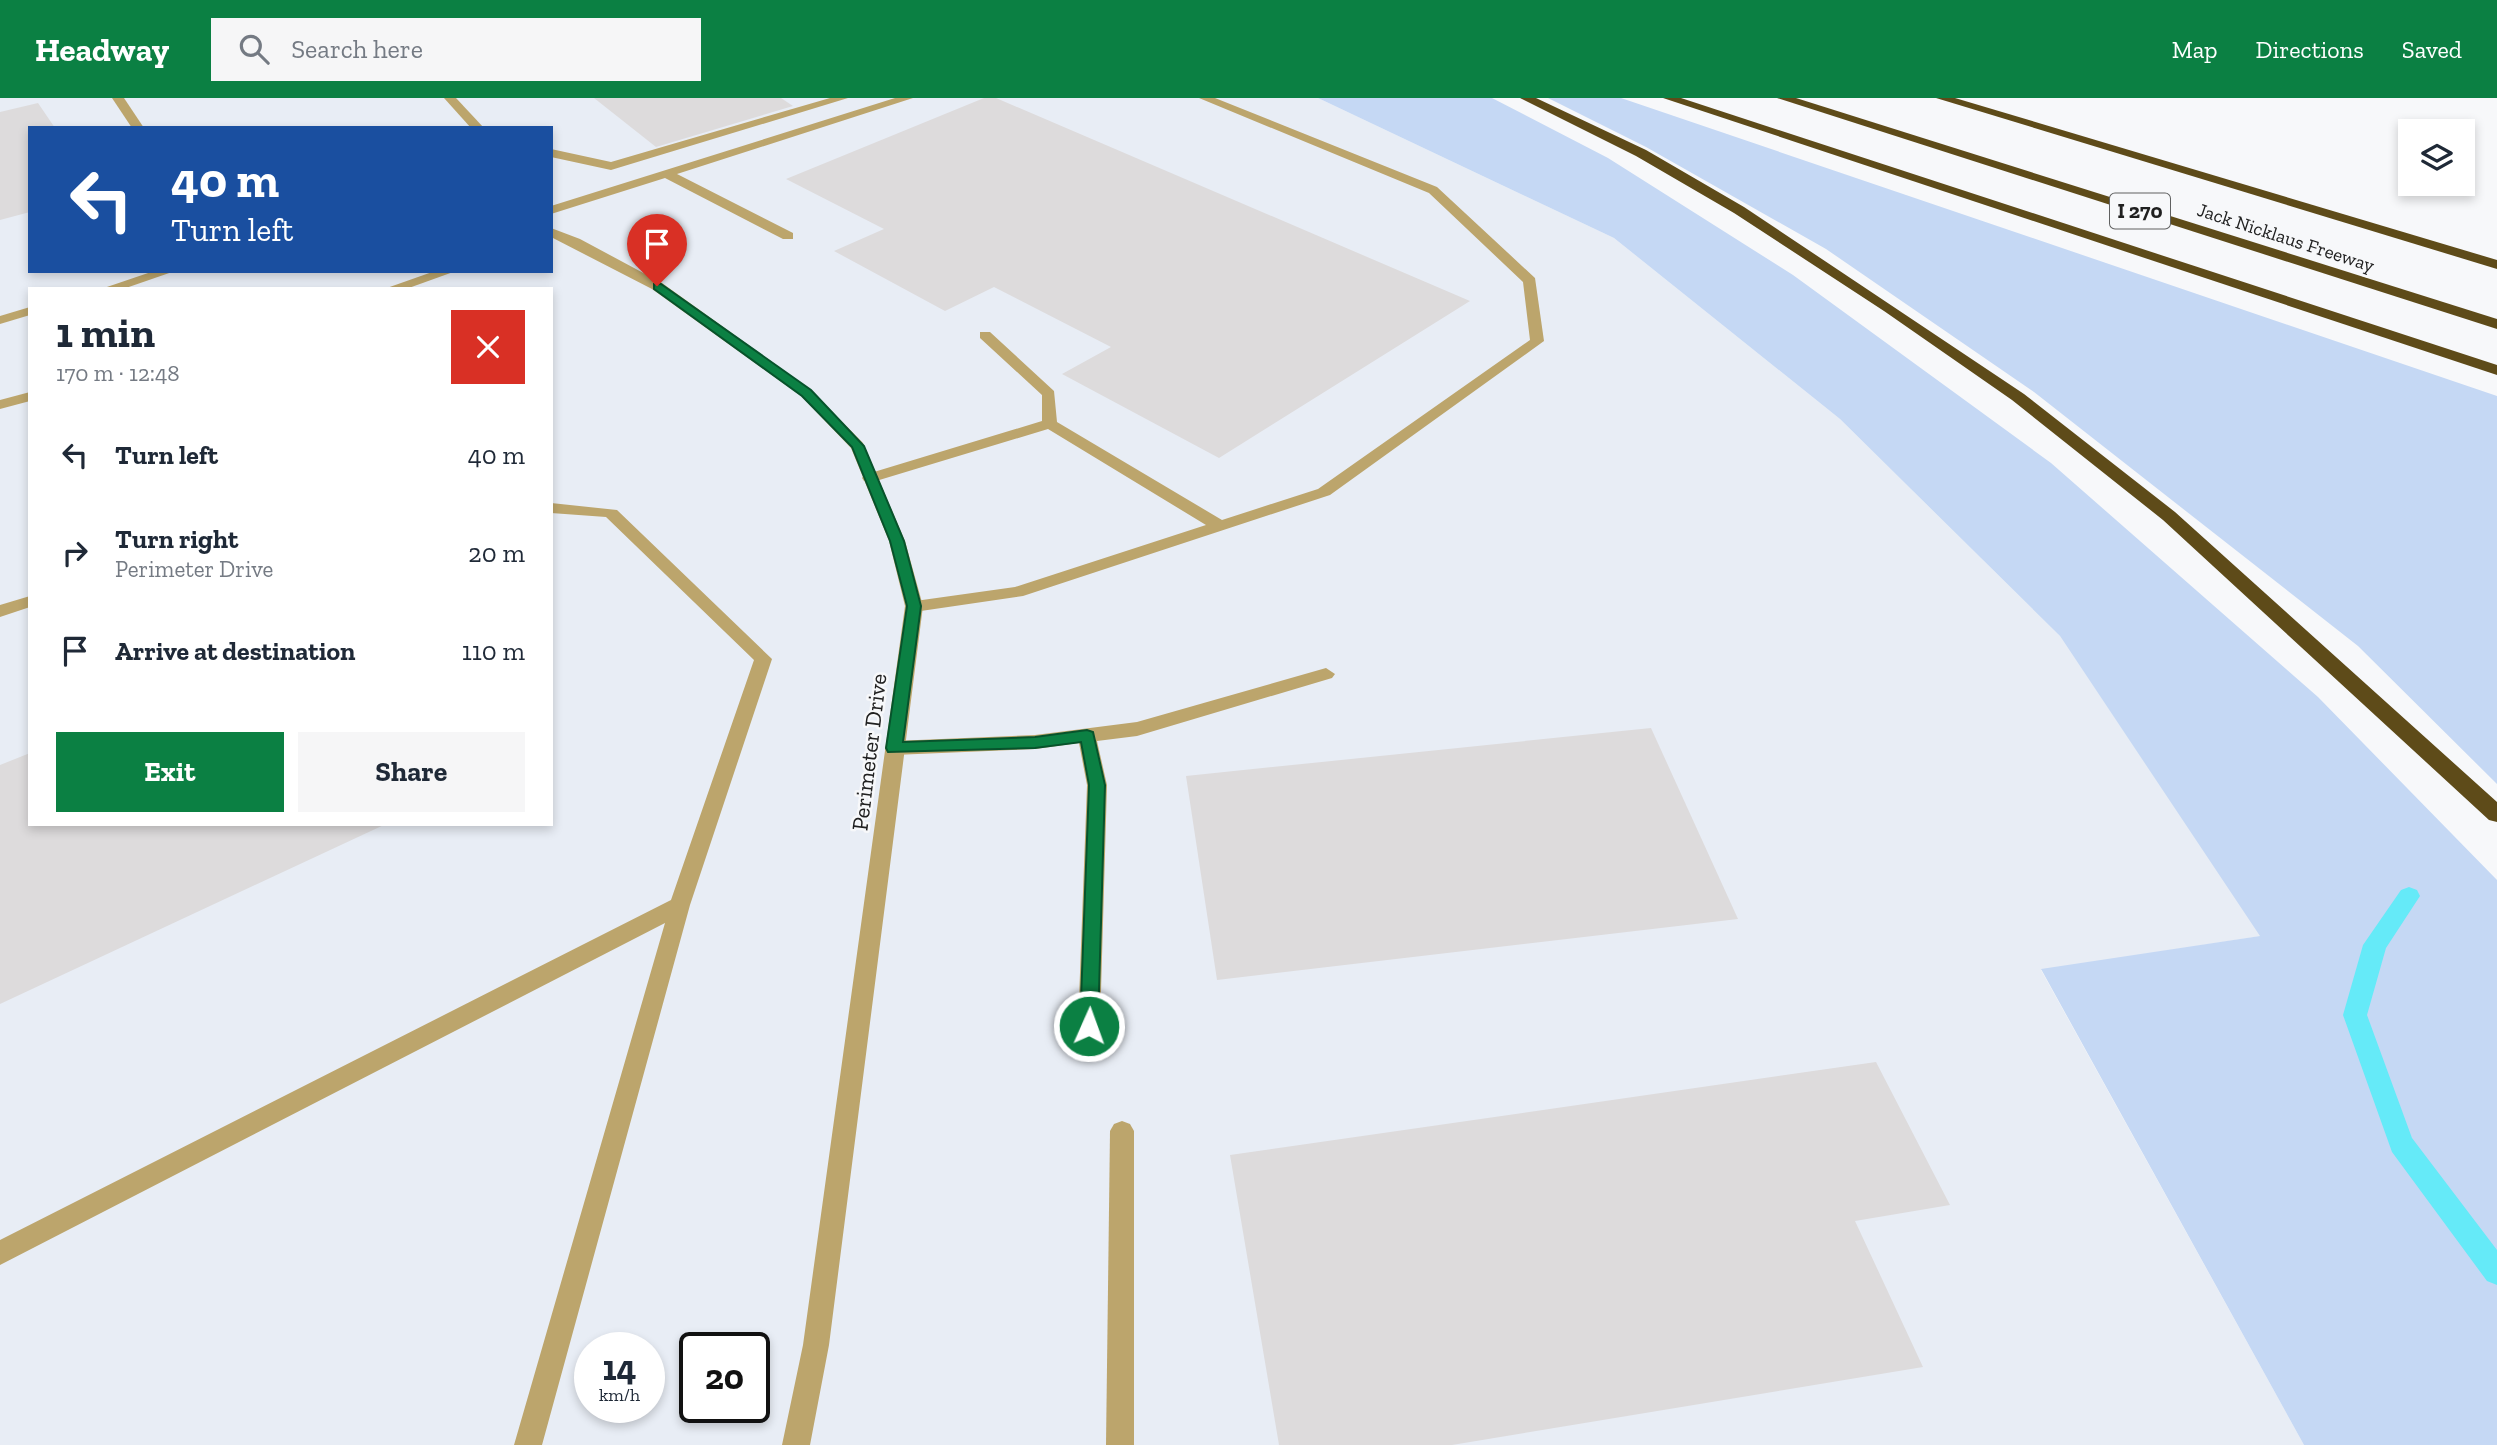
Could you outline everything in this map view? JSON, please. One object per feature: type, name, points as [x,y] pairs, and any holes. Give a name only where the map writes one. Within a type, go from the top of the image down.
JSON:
[{"type":"highway","points":[[1526,98],[1641,153],[1740,210],[2018,397],[2169,516],[2497,814]]},
{"type":"highway","points":[[1669,98],[2497,370]]},
{"type":"highway","name":"Jack Nicklaus Freeway","points":[[1783,98],[2497,324]]},
{"type":"highway","name":"Jack Nicklaus Freeway","points":[[1942,98],[2497,265]]},
{"type":"street","points":[[118,98],[137,126]]},
{"type":"street","points":[[450,98],[476,126]]},
{"type":"street","points":[[554,157],[611,166],[842,98]]},
{"type":"street","points":[[553,209],[907,98]]},
{"type":"street","points":[[914,606],[1017,592],[1324,492],[1537,341],[1531,281],[1433,190],[1205,98]]},
{"type":"street","points":[[667,174],[788,236]]},
{"type":"street","name":"Perimeter Drive","points":[[553,233],[657,286],[806,393],[858,446],[897,541],[914,606],[816,1345],[796,1445]]},
{"type":"street","points":[[115,287],[162,273]]},
{"type":"street","points":[[398,287],[443,273]]},
{"type":"street","points":[[0,320],[28,312]]},
{"type":"street","points":[[985,335],[1049,394],[1050,424]]},
{"type":"street","points":[[0,405],[28,397]]},
{"type":"street","points":[[870,478],[1050,424],[1220,526]]},
{"type":"street","points":[[528,1445],[680,905],[763,659],[611,513],[553,508]]},
{"type":"street","points":[[0,611],[28,602]]},
{"type":"street","points":[[894,748],[1035,743],[1137,729],[1326,674]]},
{"type":"street","points":[[1087,736],[1097,785],[1089,1026]]},
{"type":"street","points":[[0,1253],[680,905]]},
{"type":"street","points":[[1120,1445],[1122,1132]]},
{"type":"shaded area","points":[[0,98],[1318,98],[1614,238],[1840,419],[2060,636],[2261,936],[2041,970],[2304,1445],[0,1445]]},
{"type":"shaded area","points":[[1318,98],[1492,98],[1608,158],[1793,275],[2051,463],[2318,697],[2497,880],[2497,1445],[2304,1445],[2041,969],[2260,936],[2060,636],[1840,419],[1614,238]]},
{"type":"shaded area","points":[[1548,98],[1621,98],[2497,396],[2497,784],[2358,646],[2034,392],[1826,249],[1646,147]]},
{"type":"building","points":[[594,98],[781,98],[793,106],[656,147]]},
{"type":"building","points":[[984,98],[996,98],[1470,301],[1219,458],[1062,374],[1111,347],[994,287],[945,311],[834,251],[884,229],[786,179]]},
{"type":"building","points":[[38,103],[54,126],[28,126],[28,213],[0,220],[0,112]]},
{"type":"building","points":[[1651,728],[1738,919],[1217,980],[1186,776]]},
{"type":"building","points":[[28,754],[28,826],[382,826],[0,1004],[0,765]]},
{"type":"building","points":[[1876,1062],[1950,1205],[1855,1221],[1923,1367],[1452,1445],[1279,1445],[1230,1155]]},
{"type":"waterway","points":[[2409,896],[2375,945],[2355,1015],[2401,1144],[2497,1272]]},
{"type":"route","points":[[657,286],[806,393],[858,446],[897,541],[914,606],[894,748],[1035,743],[1087,736],[1097,785],[1089,1026]]}]
